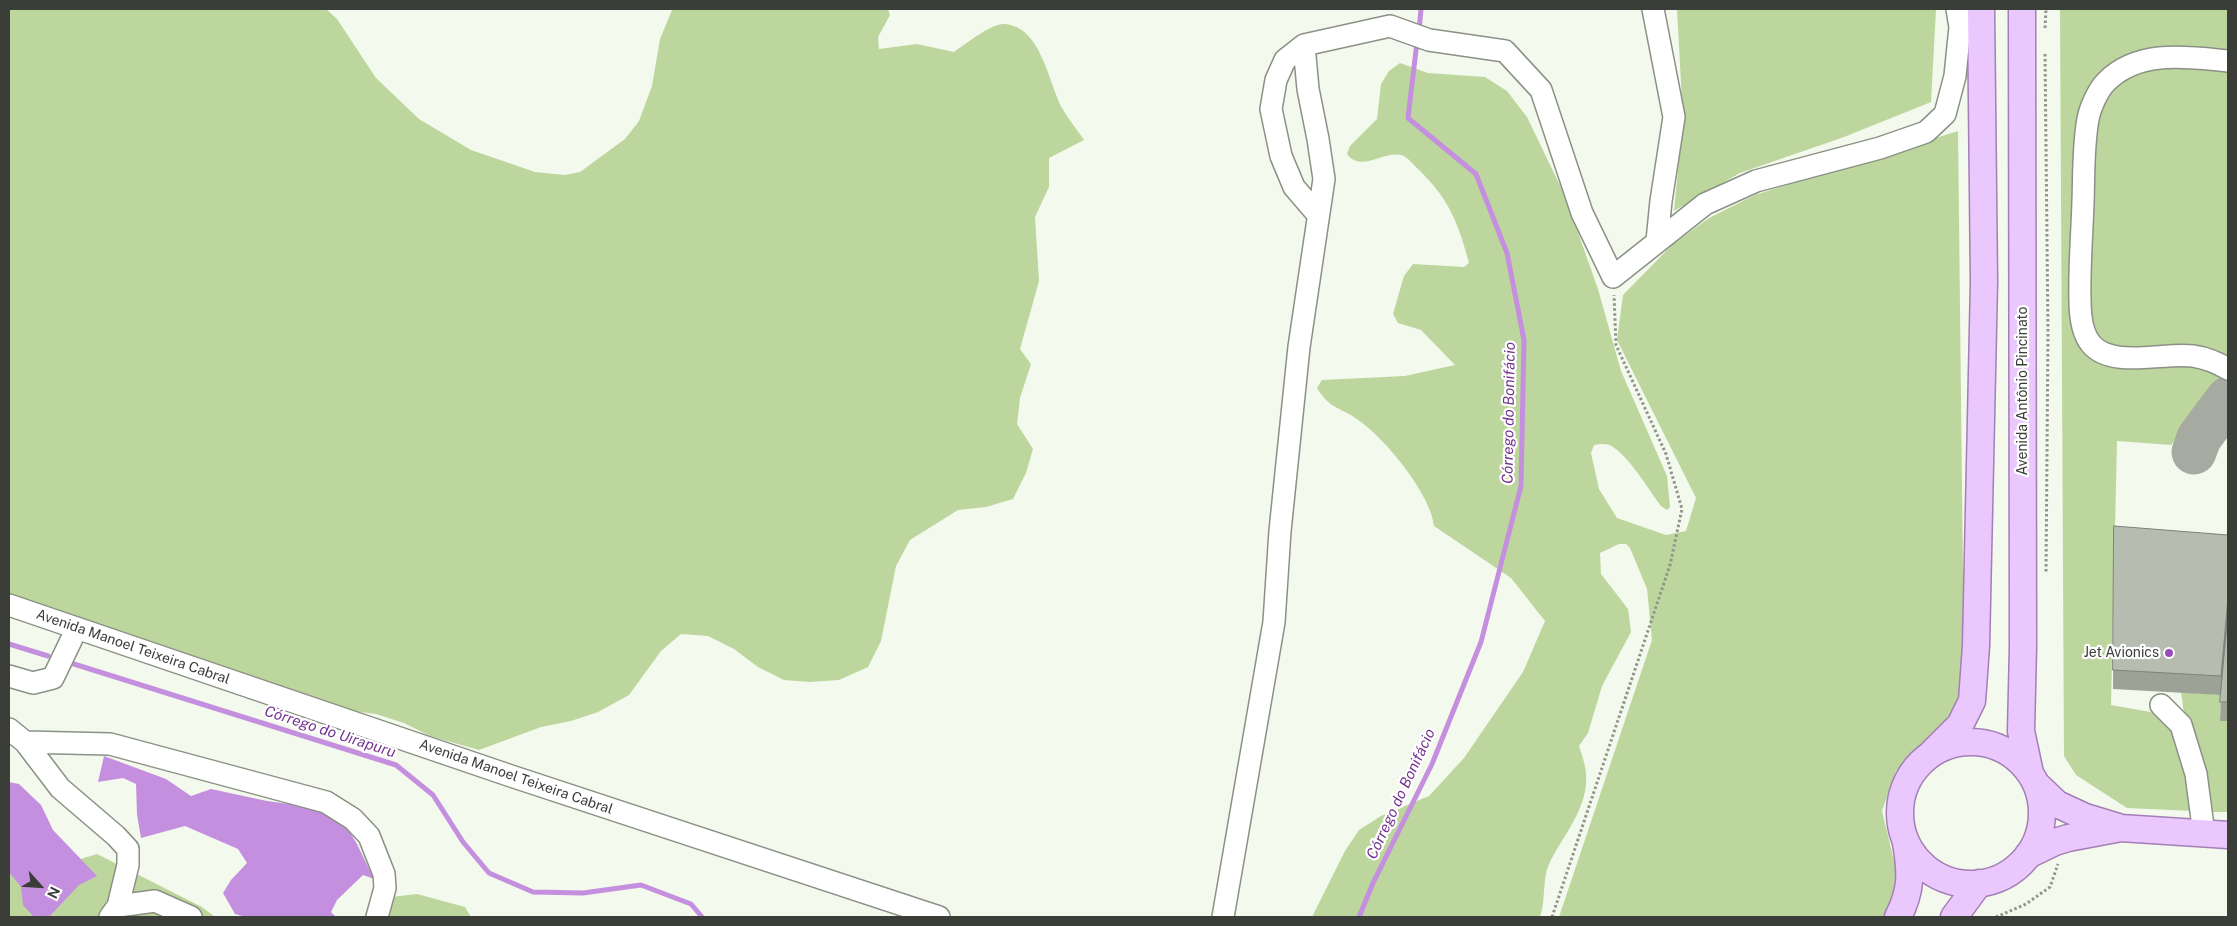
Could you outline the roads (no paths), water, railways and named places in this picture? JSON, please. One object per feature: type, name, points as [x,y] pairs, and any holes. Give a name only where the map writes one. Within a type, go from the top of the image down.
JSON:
[{"type":"main road","name":"Avenida Antônio Pincinato","points":[[1898,917],[1906,901],[1910,884],[1906,842],[1901,823],[1901,803],[1904,790],[1917,766],[1960,725],[1972,701],[1976,646],[1984,282],[1981,9]]},
{"type":"main road","name":"Avenida Antônio Pincinato","points":[[1906,842],[1918,861],[1936,875],[1956,882],[1979,883],[1997,879],[2014,869],[2028,855],[2037,839],[2041,821],[2041,802],[2021,731],[2023,646],[2022,9]]},
{"type":"main road","name":"Avenida Antônio Pincinato","points":[[1932,753],[1953,744],[1974,741],[1996,746],[2015,757],[2033,779]]},
{"type":"main road","points":[[2033,779],[2057,804],[2085,817],[2121,828],[2216,834]]},
{"type":"main road","points":[[2028,855],[2068,838],[2121,828]]},
{"type":"main road","points":[[1954,917],[1979,883]]},
{"type":"street","points":[[1653,9],[1674,116],[1661,201],[1658,241]]},
{"type":"street","points":[[1318,215],[1294,187],[1281,156],[1271,110],[1276,80],[1285,60],[1304,45],[1390,26],[1428,40],[1505,51],[1541,90],[1582,213],[1613,277],[1705,204],[1756,181],[1880,148],[1926,132],[1945,114],[1955,76],[1960,27],[1957,9]]},
{"type":"street","points":[[1223,917],[1274,622],[1280,531],[1299,347],[1324,179],[1308,89],[1304,45]]},
{"type":"street","points":[[2228,61],[2163,56],[2121,71],[2106,82],[2097,96],[2088,118],[2080,301],[2083,326],[2091,344],[2104,354],[2118,357],[2193,356],[2217,362],[2228,369]]},
{"type":"street","name":"Avenida Manoel Teixeira Cabral","points":[[9,606],[511,776],[939,917]]},
{"type":"street","points":[[9,676],[33,683],[53,678],[77,628]]},
{"type":"street","points":[[2161,706],[2181,725],[2216,834]]},
{"type":"street","points":[[17,736],[60,788],[116,836],[128,849],[128,865],[114,911]]},
{"type":"street","points":[[17,736],[110,744],[326,802],[353,819],[369,836],[384,874],[385,888],[377,917]]},
{"type":"street","points":[[114,911],[155,901],[191,917]]},
{"type":"waterway","name":"Córrego do Bonifácio","points":[[1419,31],[1421,9]]},
{"type":"waterway","name":"Córrego do Bonifácio","points":[[1359,917],[1373,883],[1432,764],[1481,642],[1521,486],[1524,340],[1507,253],[1476,174],[1408,118],[1417,42]]},
{"type":"waterway","name":"Córrego do Uirapuru","points":[[9,644],[48,656]]},
{"type":"waterway","name":"Córrego do Uirapuru","points":[[74,664],[396,765],[433,795],[463,842],[489,873],[533,892],[583,893],[641,885],[691,904],[702,917]]},
{"type":"place","name":"Jet Avionics","points":[[2169,653]]}]
